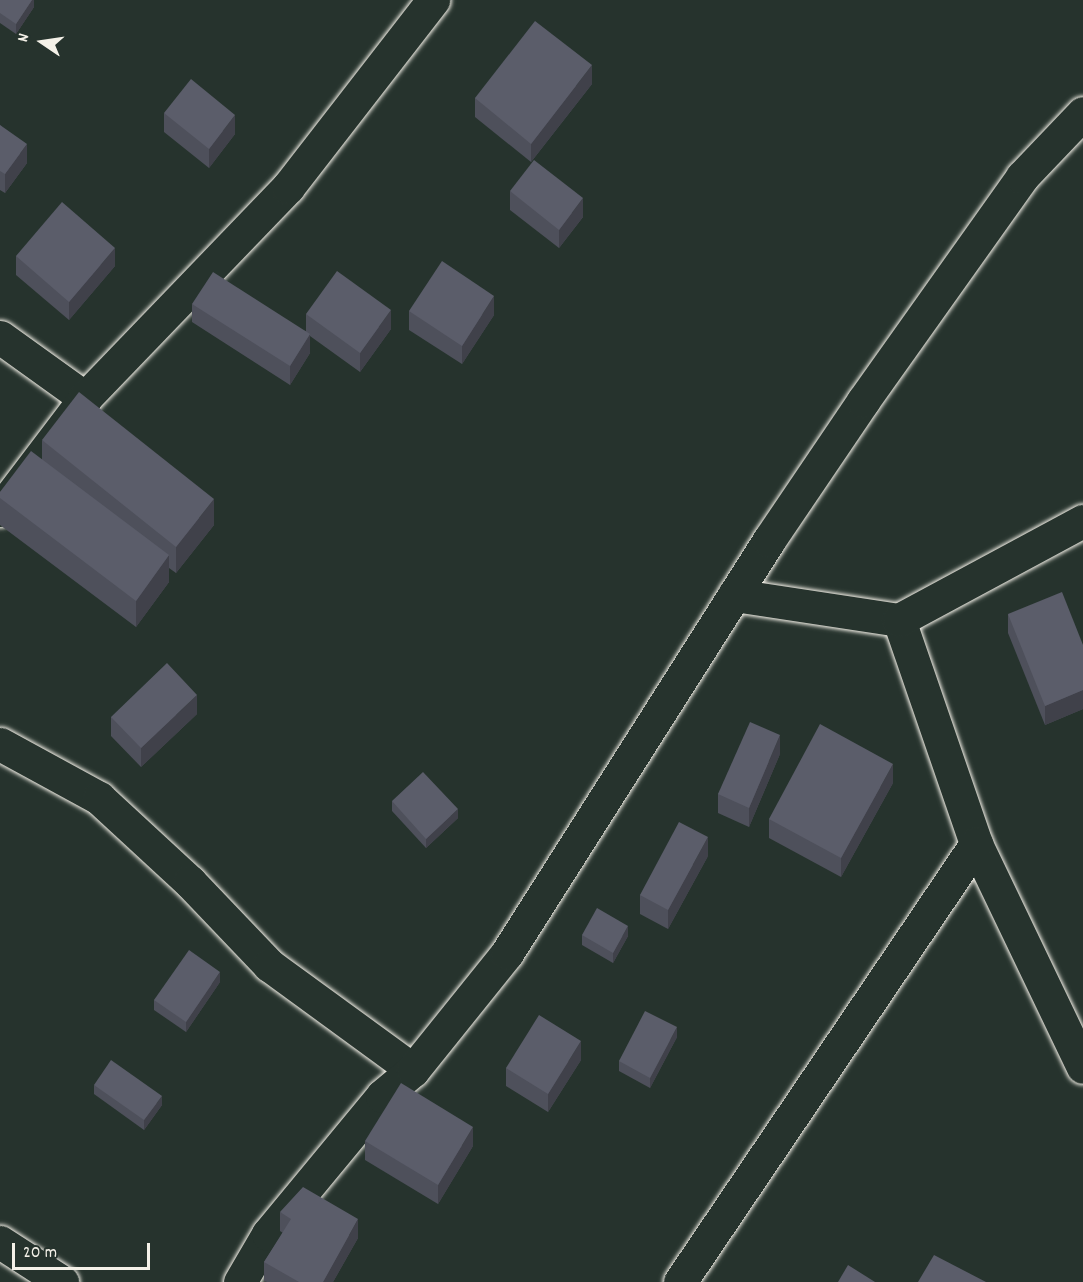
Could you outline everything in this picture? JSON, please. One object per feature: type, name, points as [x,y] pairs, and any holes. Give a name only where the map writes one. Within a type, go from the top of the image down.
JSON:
[{"type":"street","points":[[0,510],[85,398],[288,187],[433,0]]},
{"type":"street","points":[[240,1282],[268,1234],[382,1096],[413,1070],[507,953],[734,595],[955,267],[1022,177],[1083,113]]},
{"type":"street","points":[[0,337],[85,398]]},
{"type":"street","points":[[734,595],[899,620],[1083,521]]},
{"type":"street","points":[[899,620],[976,844],[1083,1067]]},
{"type":"street","points":[[0,744],[99,798],[190,882],[269,965],[413,1070]]},
{"type":"street","points":[[680,1282],[976,844]]},
{"type":"street","points":[[0,1242],[62,1282]]},
{"type":"building","points":[[0,0],[32,0],[16,24],[0,13]]},
{"type":"building","points":[[535,21],[592,65],[531,144],[475,98]]},
{"type":"building","points":[[191,79],[235,115],[209,149],[164,113]]},
{"type":"building","points":[[0,125],[27,144],[5,174],[0,171]]},
{"type":"building","points":[[534,160],[583,198],[559,230],[510,191]]},
{"type":"building","points":[[62,202],[115,248],[69,302],[16,256]]},
{"type":"building","points":[[442,261],[494,296],[462,346],[409,311]]},
{"type":"building","points":[[337,271],[391,310],[360,353],[306,314]]},
{"type":"building","points":[[213,272],[310,334],[290,366],[192,304]]},
{"type":"building","points":[[79,392],[214,499],[176,547],[42,440]]},
{"type":"building","points":[[31,451],[169,555],[136,601],[0,498],[0,492]]},
{"type":"building","points":[[1062,592],[1083,645],[1083,690],[1045,706],[1008,614]]},
{"type":"building","points":[[167,663],[197,695],[141,748],[111,717]]},
{"type":"building","points":[[750,722],[780,735],[749,808],[718,794]]},
{"type":"building","points":[[820,724],[893,764],[841,858],[769,819]]},
{"type":"building","points":[[423,772],[458,809],[426,839],[392,801]]},
{"type":"building","points":[[679,822],[708,837],[668,910],[640,895]]},
{"type":"building","points":[[597,908],[628,926],[613,953],[582,935]]},
{"type":"building","points":[[189,950],[220,972],[186,1022],[154,1000]]},
{"type":"building","points":[[645,1011],[677,1027],[650,1078],[619,1061]]},
{"type":"building","points":[[539,1015],[581,1041],[548,1094],[506,1068]]},
{"type":"building","points":[[111,1060],[162,1096],[144,1120],[94,1085]]},
{"type":"building","points":[[401,1083],[473,1127],[438,1185],[365,1141]]},
{"type":"building","points":[[303,1187],[358,1219],[323,1282],[299,1282],[264,1262],[291,1219],[280,1212]]},
{"type":"building","points":[[934,1255],[986,1282],[918,1282]]},
{"type":"building","points":[[848,1265],[875,1282],[838,1282]]}]
